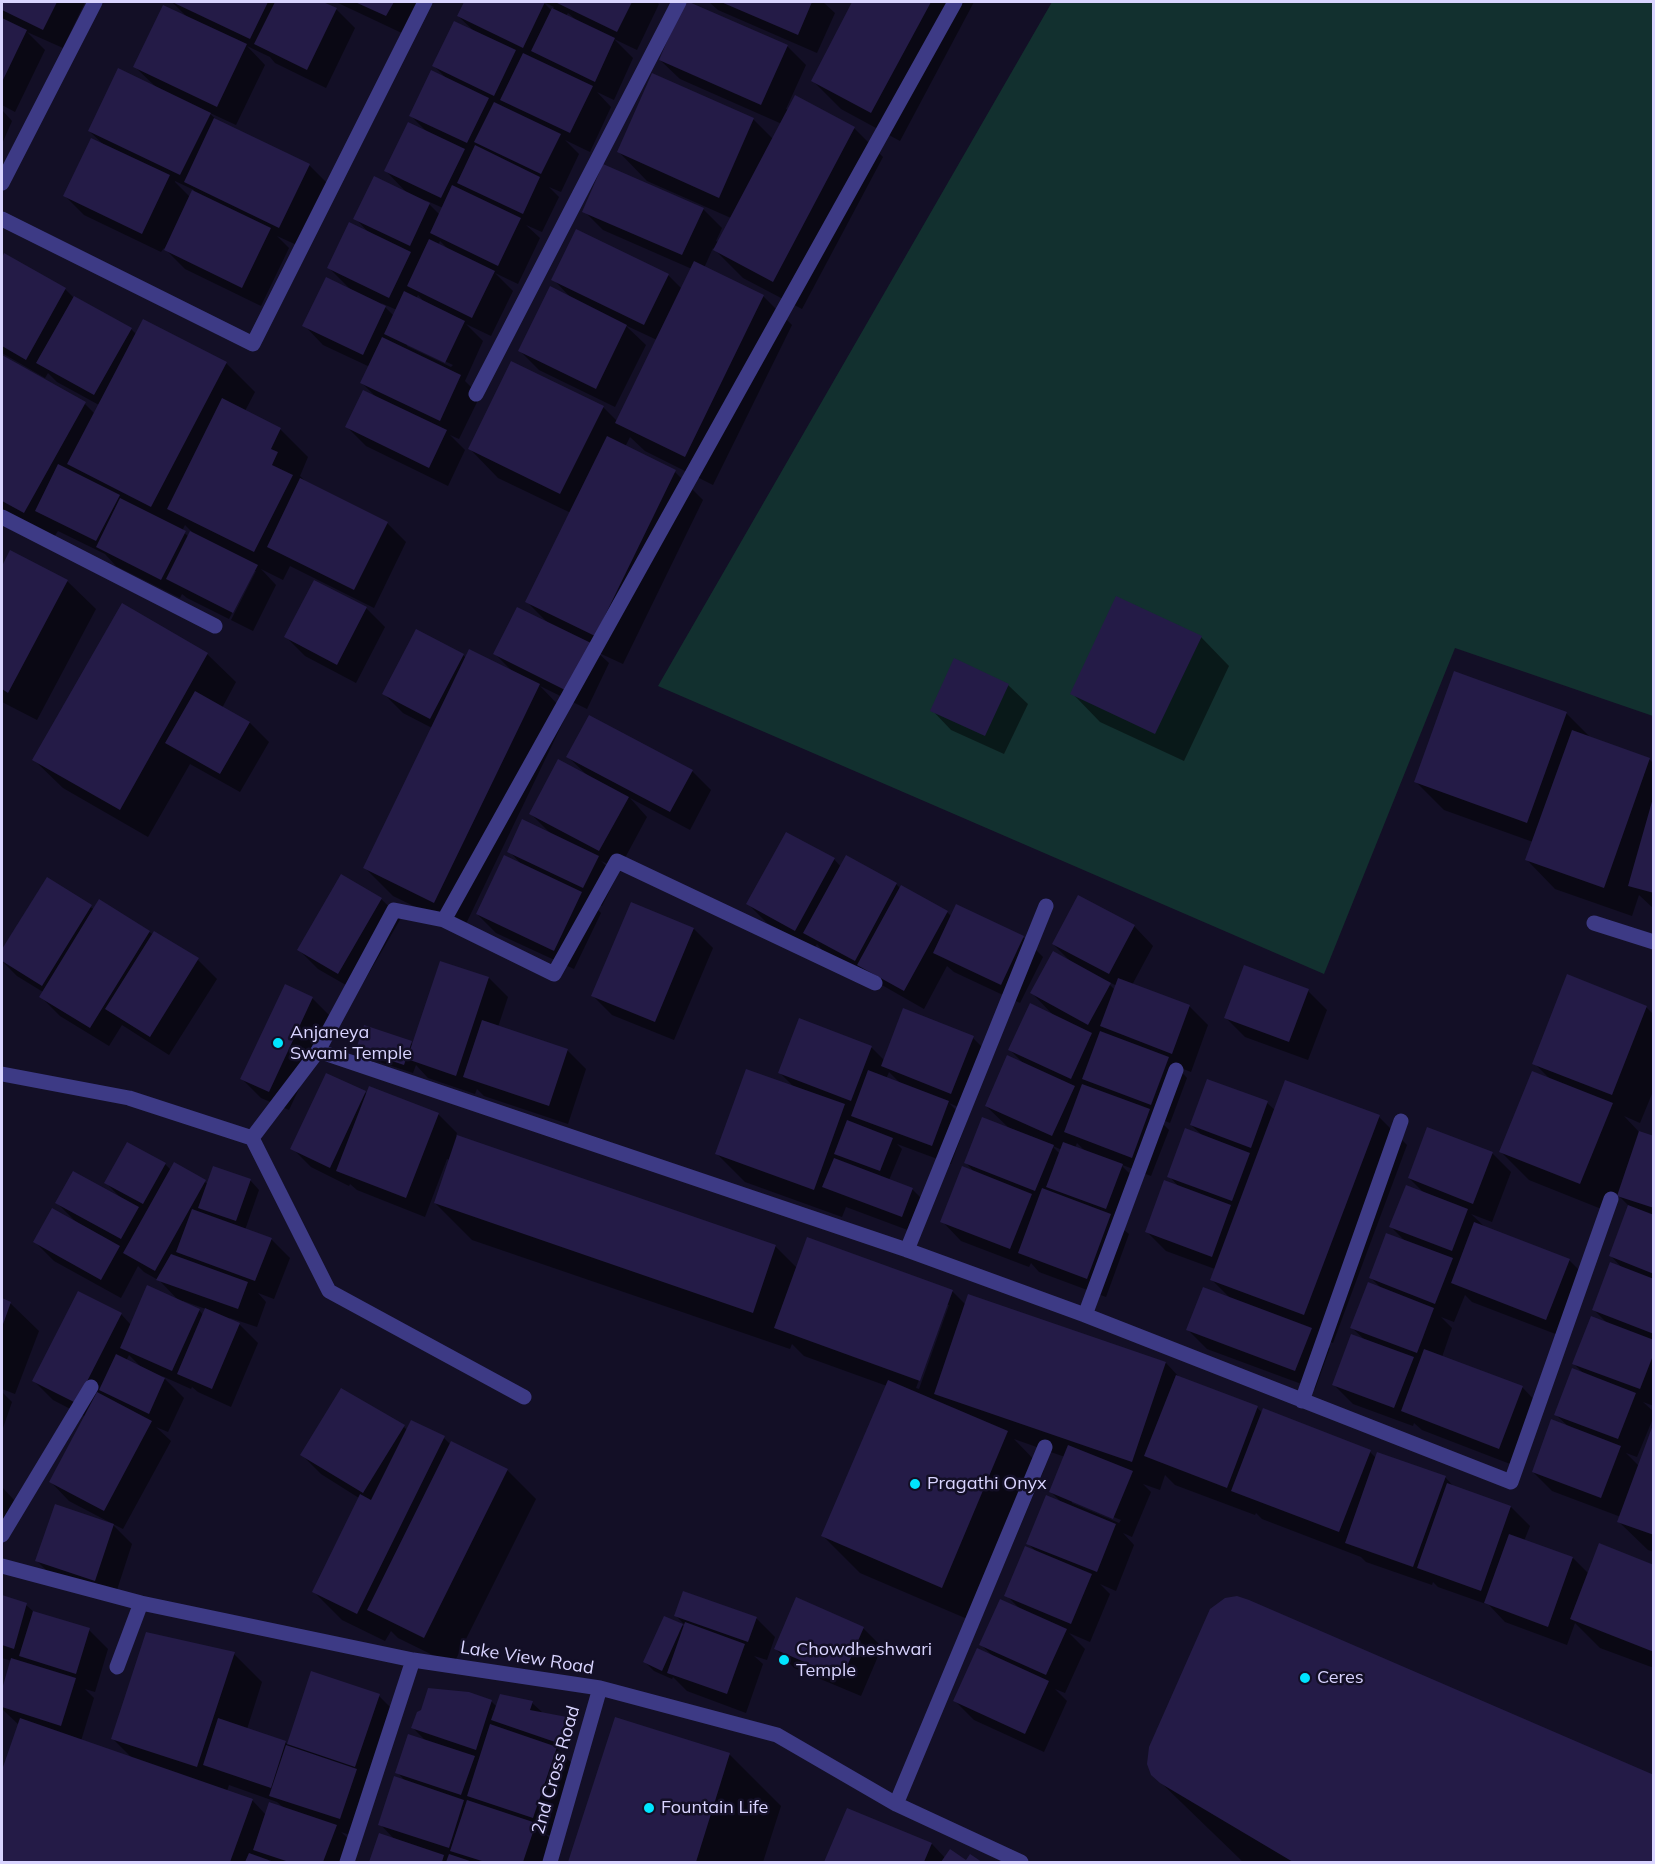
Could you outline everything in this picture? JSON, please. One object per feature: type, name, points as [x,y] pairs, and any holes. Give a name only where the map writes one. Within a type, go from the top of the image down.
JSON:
[{"type":"street","points":[[2,183],[95,2]]},
{"type":"street","points":[[2,219],[253,344],[425,2]]},
{"type":"street","points":[[476,394],[679,2]]},
{"type":"street","points":[[444,920],[955,2]]},
{"type":"street","points":[[2,517],[215,626]]},
{"type":"street","points":[[252,1138],[318,1051],[394,910],[444,920],[554,974],[616,861],[875,983]]},
{"type":"street","points":[[907,1250],[1046,906]]},
{"type":"street","points":[[1594,923],[1653,942]]},
{"type":"street","points":[[318,1051],[907,1250],[1084,1315],[1511,1482],[1611,1199]]},
{"type":"street","points":[[1084,1315],[1176,1070]]},
{"type":"street","points":[[2,1074],[129,1098],[252,1138],[329,1291],[524,1397]]},
{"type":"street","points":[[1302,1401],[1401,1120]]},
{"type":"street","points":[[2,1535],[91,1387]]},
{"type":"street","points":[[896,1804],[1045,1447]]},
{"type":"street","name":"Lake View Road","points":[[2,1566],[141,1603],[412,1660],[600,1688],[777,1735],[896,1804],[1021,1863]]},
{"type":"street","points":[[117,1667],[141,1603]]},
{"type":"street","points":[[347,1863],[412,1660]]},
{"type":"street","name":"2nd Cross Road","points":[[550,1863],[600,1688]]},
{"type":"green space","points":[[1052,2],[1653,2],[1653,716],[1455,648],[1324,974],[658,686]]},
{"type":"building","points":[[2,2],[57,2],[43,30],[2,10]]},
{"type":"building","points":[[172,2],[268,2],[250,39]]},
{"type":"building","points":[[275,2],[323,2],[337,8],[307,70],[254,44]]},
{"type":"building","points":[[355,2],[394,2],[386,16]]},
{"type":"building","points":[[464,2],[545,2],[523,48],[457,16]]},
{"type":"building","points":[[555,2],[632,2],[617,32]]},
{"type":"building","points":[[684,2],[689,2],[788,45],[761,105],[659,60]]},
{"type":"building","points":[[721,2],[812,2],[798,35]]},
{"type":"building","points":[[852,2],[931,2],[871,113],[811,81]]},
{"type":"building","points":[[163,5],[247,44],[217,107],[133,67]]},
{"type":"building","points":[[552,8],[615,38],[595,82],[531,51]]},
{"type":"building","points":[[2,18],[27,30],[2,82]]},
{"type":"building","points":[[454,21],[516,50],[494,96],[432,66]]},
{"type":"building","points":[[523,53],[593,86],[570,133],[500,100]]},
{"type":"building","points":[[118,68],[211,113],[180,175],[88,131]]},
{"type":"building","points":[[431,70],[489,98],[467,143],[409,116]]},
{"type":"building","points":[[652,73],[754,118],[719,198],[617,152]]},
{"type":"building","points":[[795,95],[855,127],[773,282],[713,250]]},
{"type":"building","points":[[494,102],[561,134],[541,174],[474,142]]},
{"type":"building","points":[[214,118],[310,164],[279,228],[184,182]]},
{"type":"building","points":[[408,122],[465,149],[441,198],[384,171]]},
{"type":"building","points":[[91,138],[170,175],[142,234],[63,196]]},
{"type":"building","points":[[475,145],[540,177],[523,214],[457,183]]},
{"type":"building","points":[[603,164],[704,208],[682,255],[582,212]]},
{"type":"building","points":[[374,176],[430,203],[410,246],[353,219]]},
{"type":"building","points":[[452,185],[521,218],[498,266],[430,233]]},
{"type":"building","points":[[192,190],[271,228],[242,288],[164,250]]},
{"type":"building","points":[[349,222],[411,252],[389,298],[327,268]]},
{"type":"building","points":[[576,229],[669,274],[644,325],[551,280]]},
{"type":"building","points":[[429,239],[495,271],[472,318],[407,286]]},
{"type":"building","points":[[4,253],[66,288],[26,360],[2,346],[2,258]]},
{"type":"building","points":[[694,261],[764,295],[685,457],[615,423]]},
{"type":"building","points":[[326,277],[386,306],[363,355],[302,326]]},
{"type":"building","points":[[550,286],[627,325],[596,389],[518,351]]},
{"type":"building","points":[[404,291],[465,321],[445,363],[384,334]]},
{"type":"building","points":[[74,296],[132,328],[94,395],[36,363]]},
{"type":"building","points":[[143,319],[227,362],[151,507],[67,464]]},
{"type":"building","points":[[382,337],[461,375],[440,421],[360,383]]},
{"type":"building","points":[[2,355],[86,402],[24,513],[2,501]]},
{"type":"building","points":[[511,361],[604,406],[560,494],[468,449]]},
{"type":"building","points":[[363,390],[447,430],[429,468],[345,427]]},
{"type":"building","points":[[222,398],[281,428],[271,449],[278,452],[272,465],[293,475],[254,552],[167,509]]},
{"type":"building","points":[[607,436],[676,470],[595,636],[525,602]]},
{"type":"building","points":[[58,464],[120,495],[96,541],[35,511]]},
{"type":"building","points":[[300,478],[388,522],[354,590],[267,547]]},
{"type":"building","points":[[120,498],[186,531],[161,580],[96,547]]},
{"type":"building","points":[[190,531],[258,565],[233,613],[166,579]]},
{"type":"building","points":[[10,550],[68,580],[8,693],[2,689],[2,566]]},
{"type":"building","points":[[314,580],[367,607],[337,665],[284,637]]},
{"type":"building","points":[[1116,596],[1202,636],[1155,734],[1070,694]]},
{"type":"building","points":[[122,603],[208,653],[120,810],[32,760]]},
{"type":"building","points":[[517,607],[591,643],[567,691],[493,654]]},
{"type":"building","points":[[416,629],[464,654],[430,719],[382,694]]},
{"type":"building","points":[[469,649],[540,684],[434,903],[363,868]]},
{"type":"building","points":[[954,658],[1009,684],[985,736],[930,711]]},
{"type":"building","points":[[1454,671],[1567,712],[1527,823],[1414,782]]},
{"type":"building","points":[[195,691],[250,722],[220,774],[165,743]]},
{"type":"building","points":[[589,715],[693,770],[670,812],[566,757]]},
{"type":"building","points":[[1572,730],[1650,758],[1604,888],[1525,860]]},
{"type":"building","points":[[558,759],[629,797],[599,851],[529,814]]},
{"type":"building","points":[[1654,798],[1654,893],[1628,886]]},
{"type":"building","points":[[522,819],[599,856],[583,888],[507,852]]},
{"type":"building","points":[[786,832],[835,858],[795,931],[746,904]]},
{"type":"building","points":[[504,855],[582,892],[554,951],[476,914]]},
{"type":"building","points":[[846,855],[897,883],[855,961],[803,933]]},
{"type":"building","points":[[341,874],[382,898],[338,974],[297,950]]},
{"type":"building","points":[[47,877],[92,905],[42,986],[2,961],[2,949]]},
{"type":"building","points":[[901,885],[948,911],[904,991],[857,965]]},
{"type":"building","points":[[1078,895],[1135,925],[1109,974],[1052,944]]},
{"type":"building","points":[[99,899],[150,931],[90,1028],[39,997]]},
{"type":"building","points":[[631,902],[694,928],[655,1022],[591,996]]},
{"type":"building","points":[[956,904],[1024,936],[1001,985],[933,953]]},
{"type":"building","points":[[154,931],[199,958],[150,1037],[105,1009]]},
{"type":"building","points":[[1053,951],[1111,983],[1088,1025],[1030,993]]},
{"type":"building","points":[[440,961],[489,977],[456,1076],[407,1059]]},
{"type":"building","points":[[1244,965],[1309,989],[1289,1042],[1224,1018]]},
{"type":"building","points":[[1567,974],[1647,1006],[1612,1095],[1532,1064]]},
{"type":"building","points":[[1118,978],[1190,1005],[1172,1054],[1100,1026]]},
{"type":"building","points":[[285,984],[313,997],[269,1092],[240,1079]]},
{"type":"building","points":[[1030,1003],[1092,1033],[1071,1079],[1008,1050]]},
{"type":"building","points":[[903,1008],[974,1036],[951,1094],[881,1066]]},
{"type":"building","points":[[799,1018],[872,1046],[851,1101],[778,1073]]},
{"type":"building","points":[[482,1020],[568,1049],[549,1106],[463,1077]]},
{"type":"building","points":[[364,1025],[412,1041],[404,1065],[356,1049]]},
{"type":"building","points":[[1100,1031],[1169,1057],[1151,1105],[1082,1079]]},
{"type":"building","points":[[1007,1055],[1075,1086],[1052,1136],[985,1106]]},
{"type":"building","points":[[746,1069],[845,1104],[814,1190],[715,1154]]},
{"type":"building","points":[[868,1070],[949,1101],[932,1146],[851,1116]]},
{"type":"building","points":[[1532,1071],[1613,1103],[1580,1184],[1499,1152]]},
{"type":"building","points":[[326,1073],[366,1091],[330,1168],[290,1149]]},
{"type":"building","points":[[1207,1079],[1268,1101],[1251,1148],[1190,1125]]},
{"type":"building","points":[[1285,1080],[1380,1115],[1304,1315],[1210,1280]]},
{"type":"building","points":[[1082,1084],[1150,1109],[1132,1158],[1064,1132]]},
{"type":"building","points":[[369,1086],[439,1113],[406,1198],[336,1171]]},
{"type":"building","points":[[982,1117],[1054,1145],[1035,1191],[964,1163]]},
{"type":"building","points":[[847,1120],[893,1138],[880,1171],[834,1154]]},
{"type":"building","points":[[1427,1127],[1493,1152],[1473,1204],[1408,1178]]},
{"type":"building","points":[[1185,1128],[1250,1153],[1232,1201],[1167,1177]]},
{"type":"building","points":[[1639,1131],[1654,1136],[1654,1208],[1617,1196]]},
{"type":"building","points":[[457,1135],[776,1245],[753,1313],[434,1203]]},
{"type":"building","points":[[127,1142],[166,1163],[143,1204],[104,1183]]},
{"type":"building","points":[[1063,1142],[1123,1164],[1106,1209],[1046,1187]]},
{"type":"building","points":[[834,1158],[913,1188],[902,1217],[822,1187]]},
{"type":"building","points":[[174,1162],[206,1180],[155,1271],[123,1253]]},
{"type":"building","points":[[213,1166],[251,1179],[236,1221],[198,1208]]},
{"type":"building","points":[[962,1166],[1032,1194],[1010,1249],[940,1222]]},
{"type":"building","points":[[73,1171],[139,1207],[121,1239],[55,1203]]},
{"type":"building","points":[[1164,1180],[1231,1205],[1212,1257],[1145,1232]]},
{"type":"building","points":[[1406,1185],[1468,1209],[1452,1251],[1389,1227]]},
{"type":"building","points":[[1042,1188],[1111,1214],[1087,1279],[1018,1253]]},
{"type":"building","points":[[1628,1205],[1654,1215],[1654,1274],[1609,1256]]},
{"type":"building","points":[[52,1208],[120,1246],[101,1280],[33,1242]]},
{"type":"building","points":[[192,1209],[272,1238],[255,1281],[176,1252]]},
{"type":"building","points":[[1474,1222],[1570,1259],[1546,1320],[1451,1283]]},
{"type":"building","points":[[1386,1233],[1453,1258],[1435,1304],[1369,1278]]},
{"type":"building","points":[[807,1237],[953,1290],[920,1381],[774,1328]]},
{"type":"building","points":[[171,1254],[248,1282],[238,1309],[156,1280]]},
{"type":"building","points":[[1610,1262],[1654,1279],[1654,1334],[1592,1310]]},
{"type":"building","points":[[1368,1282],[1434,1308],[1417,1353],[1350,1328]]},
{"type":"building","points":[[147,1285],[200,1309],[172,1371],[120,1348]]},
{"type":"building","points":[[1203,1287],[1312,1328],[1295,1371],[1186,1330]]},
{"type":"building","points":[[78,1291],[122,1313],[76,1403],[32,1381]]},
{"type":"building","points":[[968,1294],[1166,1362],[1132,1462],[934,1394]]},
{"type":"building","points":[[2,1298],[11,1302],[2,1327]]},
{"type":"building","points":[[205,1308],[240,1323],[212,1389],[177,1374]]},
{"type":"building","points":[[1591,1316],[1654,1340],[1654,1353],[1640,1389],[1572,1364]]},
{"type":"building","points":[[1351,1334],[1414,1357],[1394,1408],[1332,1385]]},
{"type":"building","points":[[1424,1349],[1523,1386],[1499,1449],[1401,1411]]},
{"type":"building","points":[[116,1354],[165,1378],[149,1414],[99,1390]]},
{"type":"building","points":[[1572,1368],[1636,1393],[1618,1439],[1554,1415]]},
{"type":"building","points":[[1176,1375],[1258,1406],[1227,1488],[1144,1456]]},
{"type":"building","name":"Pragathi Onyx","points":[[888,1380],[1008,1431],[942,1588],[821,1536]]},
{"type":"building","points":[[341,1388],[405,1425],[363,1493],[300,1455]]},
{"type":"building","points":[[97,1392],[152,1421],[104,1511],[49,1482]]},
{"type":"building","points":[[1263,1408],[1371,1450],[1339,1532],[1231,1491]]},
{"type":"building","points":[[1551,1419],[1621,1446],[1601,1498],[1532,1472]]},
{"type":"building","points":[[411,1420],[445,1436],[357,1614],[312,1592],[360,1494],[371,1500]]},
{"type":"building","points":[[1654,1422],[1654,1535],[1617,1522]]},
{"type":"building","points":[[451,1441],[508,1469],[424,1638],[367,1610]]},
{"type":"building","points":[[1068,1445],[1133,1471],[1113,1519],[1049,1492]]},
{"type":"building","points":[[1377,1452],[1446,1476],[1413,1567],[1345,1543]]},
{"type":"building","points":[[1447,1483],[1511,1506],[1481,1591],[1417,1568]]},
{"type":"building","points":[[1046,1495],[1116,1524],[1097,1572],[1026,1544]]},
{"type":"building","points":[[55,1504],[114,1524],[95,1581],[35,1561]]},
{"type":"building","points":[[1509,1534],[1573,1557],[1548,1627],[1484,1603]]},
{"type":"building","points":[[1599,1543],[1654,1565],[1654,1652],[1570,1619]]},
{"type":"building","points":[[1025,1546],[1092,1574],[1071,1624],[1004,1596]]},
{"type":"building","points":[[683,1591],[757,1617],[748,1642],[674,1616]]},
{"type":"building","points":[[2,1595],[27,1603],[14,1649],[2,1645]]},
{"type":"building","name":"Ceres","points":[[1237,1596],[1654,1775],[1654,1862],[1293,1862],[1160,1783],[1151,1775],[1147,1764],[1149,1747],[1210,1609],[1225,1598]]},
{"type":"building","points":[[796,1597],[864,1627],[842,1678],[774,1649]]},
{"type":"building","points":[[1000,1599],[1067,1629],[1046,1675],[979,1645]]},
{"type":"building","points":[[33,1611],[90,1628],[76,1674],[19,1656]]},
{"type":"building","points":[[664,1616],[683,1624],[662,1671],[643,1662]]},
{"type":"building","points":[[685,1622],[745,1644],[727,1694],[667,1673]]},
{"type":"building","points":[[146,1632],[235,1652],[197,1767],[111,1739]]},
{"type":"building","points":[[977,1648],[1049,1681],[1025,1734],[953,1701]]},
{"type":"building","points":[[11,1658],[76,1678],[61,1726],[2,1707],[2,1689]]},
{"type":"building","points":[[311,1671],[380,1694],[355,1767],[287,1744]]},
{"type":"building","points":[[428,1688],[469,1692],[492,1700],[476,1750],[411,1728],[417,1712],[421,1710]]},
{"type":"building","points":[[500,1694],[533,1701],[530,1710],[567,1717],[558,1743],[491,1720]]},
{"type":"building","name":"Fountain Life","points":[[615,1717],[730,1753],[696,1862],[568,1862]]},
{"type":"building","points":[[20,1718],[253,1799],[230,1862],[2,1862],[2,1770]]},
{"type":"building","points":[[218,1718],[286,1741],[271,1788],[203,1765]]},
{"type":"building","points":[[490,1724],[557,1747],[533,1818],[467,1796]]},
{"type":"building","points":[[408,1734],[475,1756],[461,1795],[395,1773]]},
{"type":"building","points":[[286,1745],[357,1769],[340,1819],[269,1796]]},
{"type":"building","points":[[394,1776],[464,1800],[449,1848],[378,1825]]},
{"type":"building","points":[[467,1800],[536,1823],[523,1862],[485,1862],[450,1851]]},
{"type":"building","points":[[269,1802],[337,1825],[323,1862],[289,1862],[253,1850]]},
{"type":"building","points":[[847,1808],[932,1843],[924,1862],[824,1862]]},
{"type":"building","points":[[379,1833],[444,1855],[442,1862],[369,1862]]},
{"type":"building","points":[[950,1849],[966,1860],[970,1854],[982,1862],[941,1862]]},
{"type":"building","points":[[249,1853],[274,1862],[245,1862]]},
{"type":"building","points":[[449,1854],[473,1862],[446,1862]]},
{"type":"place","name":"Anjaneya Swami Temple","points":[[278,1043]]},
{"type":"place","name":"Pragathi Onyx","points":[[915,1484]]},
{"type":"place","name":"Chowdheshwari Temple","points":[[784,1660]]},
{"type":"place","name":"Ceres","points":[[1305,1678]]},
{"type":"place","name":"Fountain Life","points":[[649,1808]]}]
